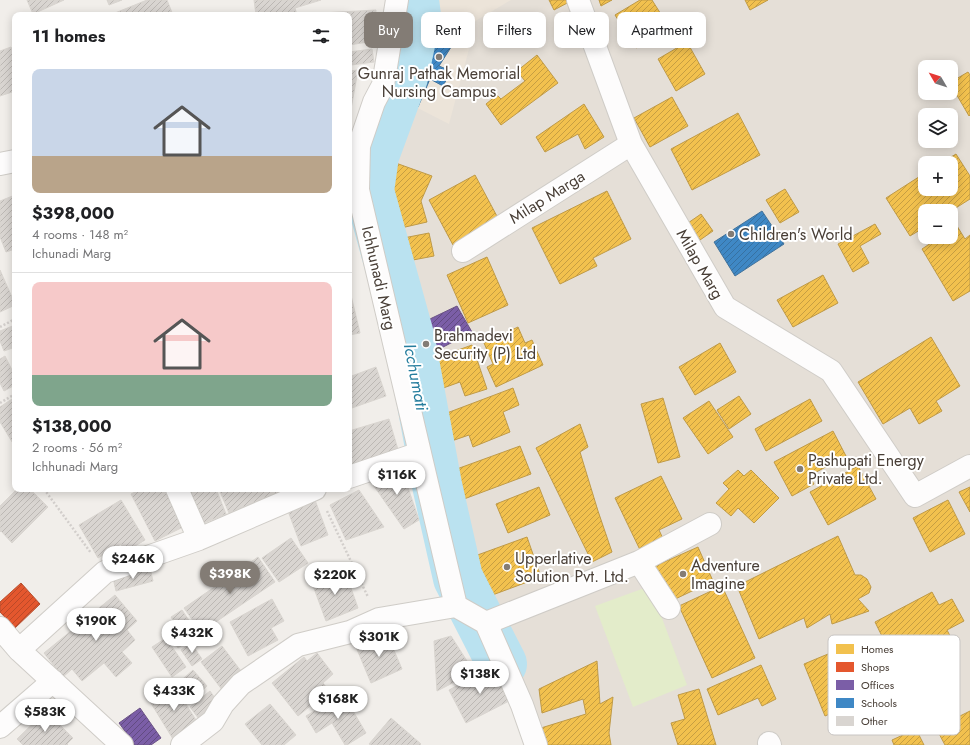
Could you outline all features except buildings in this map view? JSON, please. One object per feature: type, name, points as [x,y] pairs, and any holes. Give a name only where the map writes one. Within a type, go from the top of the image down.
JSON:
[{"type":"street","name":"Ichhunadi Marg","points":[[397,0],[383,86],[374,102],[359,146],[354,193],[420,453],[456,606]]},
{"type":"street","name":"Milap Marg","points":[[578,0],[631,144],[725,307],[831,371],[915,496],[970,466]]},
{"type":"street","name":"Milap Marga","points":[[463,251],[631,144]]},
{"type":"street","points":[[352,476],[420,453]]},
{"type":"street","points":[[178,492],[199,539]]},
{"type":"street","points":[[19,650],[105,572],[199,539],[308,492]]},
{"type":"street","points":[[486,623],[640,562],[710,524]]},
{"type":"street","points":[[640,562],[669,608]]},
{"type":"street","points":[[182,745],[213,721],[223,704],[241,684],[298,645],[350,632],[379,619],[456,606],[486,623],[522,706],[536,745]]},
{"type":"street","points":[[0,628],[19,650],[122,745]]},
{"type":"street","points":[[0,727],[53,681]]},
{"type":"path","points":[[0,327],[12,321]]},
{"type":"path","points":[[0,403],[12,396]]},
{"type":"path","points":[[46,492],[105,572]]},
{"type":"path","points":[[326,510],[379,619]]},
{"type":"shaded area","points":[[413,0],[970,0],[970,745],[544,745],[479,609],[437,470],[421,386],[399,339],[381,240],[367,199],[365,148],[390,88],[404,48],[413,48],[413,24],[415,18]]},
{"type":"shaded area","name":"Gunraj Pathak Memorial Nursing Campus","points":[[423,0],[511,0],[491,12],[483,12],[483,17],[475,21],[475,12],[423,12]]},
{"type":"shaded area","name":"Gunraj Pathak Memorial Nursing Campus","points":[[421,20],[421,48],[469,48],[449,124],[396,97],[416,44]]},
{"type":"green space","points":[[650,586],[687,685],[633,707],[595,606]]},
{"type":"waterway","name":"Icchumati","points":[[414,0],[416,16],[403,77],[374,156],[369,191],[410,339],[437,485],[458,578],[502,664]]},
{"type":"place","name":"Gunraj Pathak Memorial Nursing Campus","points":[[439,57]]},
{"type":"place","name":"Children's World","points":[[731,234]]},
{"type":"place","name":"Brahmadevi Security (P) Ltd","points":[[426,344]]},
{"type":"place","name":"Pashupati Energy Private Ltd.","points":[[800,469]]},
{"type":"place","name":"Upperlative Solution Pvt. Ltd.","points":[[507,567]]},
{"type":"place","name":"Adventure Imagine","points":[[683,574]]}]
